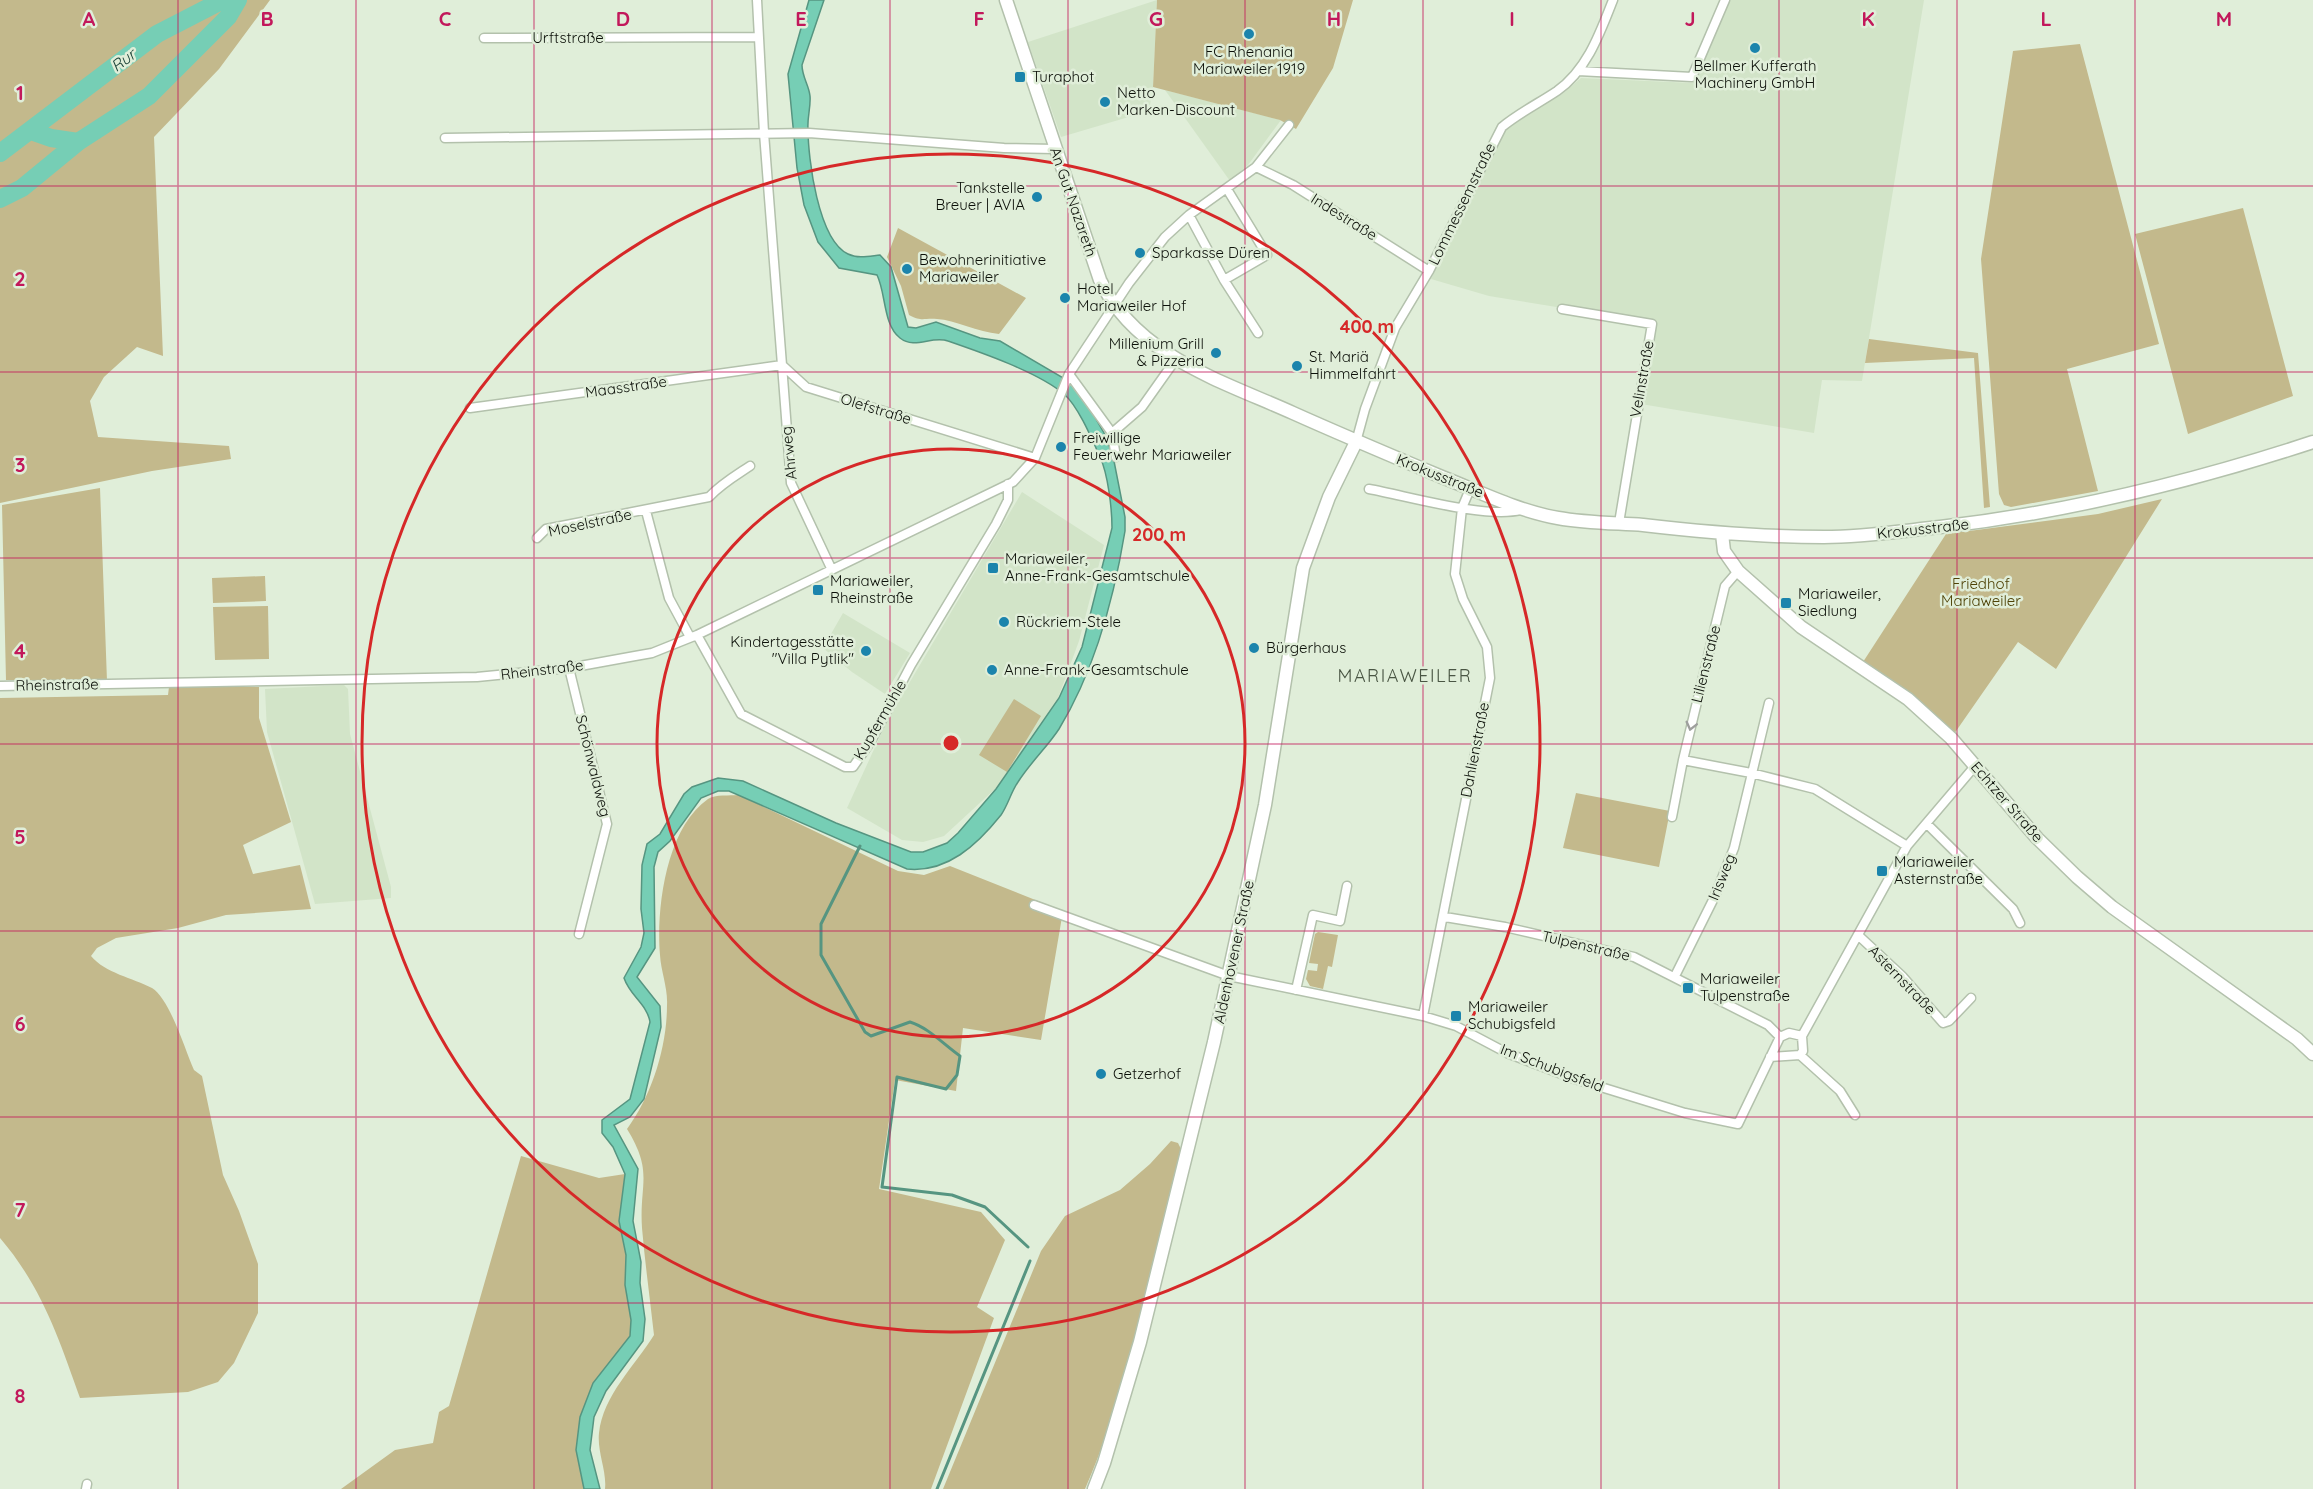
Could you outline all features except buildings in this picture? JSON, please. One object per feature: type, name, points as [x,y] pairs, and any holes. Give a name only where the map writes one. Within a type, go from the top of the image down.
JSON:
[{"type":"street","points":[[758,0],[764,133],[782,365]]},
{"type":"street","name":"An Gut Nazareth","points":[[1006,0],[1100,280],[1114,306],[1140,334],[1176,359],[1356,442]]},
{"type":"street","name":"Lommessemstraße","points":[[1356,442],[1365,409],[1395,328],[1429,271],[1502,126],[1522,110],[1558,90],[1578,71],[1596,41],[1613,0]]},
{"type":"street","points":[[1578,71],[1692,77],[1725,0]]},
{"type":"street","name":"Urftstraße","points":[[484,38],[759,37]]},
{"type":"street","points":[[1035,458],[1068,376],[1114,306],[1166,237],[1189,215],[1256,167],[1289,125]]},
{"type":"street","points":[[446,138],[809,133],[1004,148],[1055,149]]},
{"type":"street","name":"Indestraße","points":[[1256,167],[1293,185],[1429,271]]},
{"type":"street","points":[[1224,280],[1267,255],[1227,189]]},
{"type":"street","points":[[1189,215],[1224,280],[1258,333]]},
{"type":"street","name":"Velinstraße","points":[[1562,309],[1652,324],[1619,523]]},
{"type":"street","points":[[1112,433],[1142,407],[1176,359]]},
{"type":"street","name":"Maasstraße","points":[[470,408],[782,365]]},
{"type":"street","name":"Olefstraße","points":[[782,365],[806,387],[1035,458]]},
{"type":"street","name":"Ahrweg","points":[[782,365],[791,483],[831,568]]},
{"type":"street","points":[[1068,376],[1112,433],[1116,457]]},
{"type":"street","name":"Krokusstraße","points":[[1356,442],[1470,489],[1558,518],[1722,534],[1855,536],[2026,516],[2184,482],[2313,442]]},
{"type":"street","name":"Aldenhovener Straße","points":[[1094,1489],[1140,1342],[1229,976],[1265,806],[1304,568],[1329,497],[1356,442]]},
{"type":"street","name":"Rheinstraße","points":[[0,686],[474,677],[569,668],[652,653],[693,636],[1008,484],[1035,458]]},
{"type":"street","name":"Moselstraße","points":[[537,538],[546,529],[709,497],[723,482],[741,474],[750,466]]},
{"type":"street","name":"Kupfermühle","points":[[693,636],[741,714],[845,767],[853,767],[871,741],[911,665],[996,524],[1008,500],[1008,484]]},
{"type":"street","name":"Krokusstraße","points":[[1369,489],[1462,508],[1507,513],[1525,509]]},
{"type":"street","name":"Dahlienstraße","points":[[1423,1016],[1490,678],[1487,647],[1463,600],[1455,574],[1462,508],[1470,489]]},
{"type":"street","name":"Moselstraße","points":[[646,511],[669,598],[693,636]]},
{"type":"street","name":"Echtzer Straße","points":[[1722,534],[1724,551],[1738,571],[1801,627],[1908,699],[1951,738],[2037,838],[2106,902],[2297,1039],[2313,1054]]},
{"type":"street","name":"Lilienstraße","points":[[1672,817],[1683,760],[1725,586],[1738,571]]},
{"type":"street","name":"Schönwaldweg","points":[[569,668],[607,824],[579,934]]},
{"type":"street","points":[[1751,773],[1758,755],[1769,703]]},
{"type":"street","points":[[1683,760],[1751,773],[1815,789],[1907,846]]},
{"type":"street","name":"Asternstraße","points":[[1800,1055],[1803,1051],[1802,1036],[1907,846],[1975,766]]},
{"type":"street","name":"Irisweg","points":[[1676,976],[1714,898],[1734,848],[1751,773]]},
{"type":"street","points":[[1927,824],[2013,909],[2020,923]]},
{"type":"street","points":[[1296,990],[1313,915],[1340,921],[1347,885]]},
{"type":"street","name":"Im Schubigsfeld","points":[[1034,905],[1229,976],[1423,1016],[1468,1030],[1507,1053],[1575,1079],[1730,1123],[1738,1124],[1770,1057]]},
{"type":"street","name":"Tulpenstraße","points":[[1444,917],[1505,927],[1634,957],[1676,976],[1768,1025],[1780,1037]]},
{"type":"street","name":"Asternstraße","points":[[1859,936],[1903,977],[1943,1023],[1949,1022],[1971,998]]},
{"type":"street","points":[[1770,1057],[1780,1037],[1789,1033],[1802,1036]]},
{"type":"street","points":[[1770,1057],[1800,1055],[1839,1091],[1855,1115]]},
{"type":"shaded area","points":[[1157,0],[1153,87],[1149,111],[1061,137],[1028,42]]},
{"type":"shaded area","points":[[1729,0],[1924,0],[1862,381],[1822,380],[1814,433],[1641,404],[1655,323],[1489,296],[1431,279],[1489,155],[1505,130],[1525,114],[1561,95],[1581,78],[1693,83]]},
{"type":"shaded area","points":[[1165,90],[1281,120],[1248,165],[1230,181]]},
{"type":"shaded area","name":"Anne-Frank-Gesamtschule","points":[[1022,492],[1104,545],[1079,641],[1058,698],[996,788],[944,836],[923,842],[902,840],[847,808],[888,719]]},
{"type":"shaded area","name":"Kindertagesstätte \"Villa Pytlik\"","points":[[843,613],[910,653],[885,694],[852,672],[823,648]]},
{"type":"shaded area","points":[[344,685],[348,689],[350,734],[391,887],[391,898],[315,904],[267,732],[265,689]]},
{"type":"green space","points":[[0,0],[270,0],[219,69],[154,137],[163,356],[137,347],[104,377],[90,401],[98,437],[229,446],[231,459],[152,471],[0,503]]},
{"type":"green space","name":"FC Rhenania Mariaweiler 1919","points":[[1157,0],[1353,0],[1333,68],[1296,129],[1280,120],[1153,87]]},
{"type":"green space","points":[[2080,44],[2159,344],[2067,369],[2098,491],[2011,507],[2004,505],[1999,494],[1981,259],[2013,51]]},
{"type":"green space","points":[[2243,208],[2293,396],[2188,434],[2135,234]]},
{"type":"green space","points":[[898,228],[1026,298],[999,334],[944,320],[920,319],[909,315],[901,286],[887,257]]},
{"type":"green space","points":[[1869,339],[1978,353],[1990,507],[1984,508],[1974,358],[1865,363]]},
{"type":"green space","points":[[100,488],[107,681],[6,680],[2,505]]},
{"type":"green space","name":"Friedhof Mariaweiler","points":[[2162,499],[2056,669],[2018,642],[1954,734],[1863,662],[1946,534],[2098,514]]},
{"type":"green space","points":[[265,576],[266,601],[213,603],[212,578]]},
{"type":"green space","points":[[268,606],[269,659],[215,660],[213,607]]},
{"type":"green space","points":[[169,687],[259,687],[259,718],[291,822],[243,845],[253,874],[300,865],[311,909],[226,915],[178,928],[116,938],[97,948],[91,956],[104,967],[152,988],[159,994],[171,1014],[194,1070],[202,1076],[223,1175],[258,1264],[258,1313],[234,1363],[218,1382],[188,1392],[80,1398],[48,1314],[27,1275],[0,1238],[0,698],[168,695]]},
{"type":"green space","points":[[1014,699],[1041,716],[1007,772],[979,755]]},
{"type":"green space","points":[[1576,793],[1670,811],[1659,867],[1563,848]]},
{"type":"green space","points":[[739,795],[898,871],[924,875],[950,866],[1063,911],[1041,1040],[963,1028],[956,1091],[895,1080],[879,1189],[981,1212],[1005,1240],[977,1307],[994,1318],[931,1489],[605,1489],[599,1440],[602,1419],[613,1393],[654,1335],[642,1228],[643,1168],[627,1129],[651,1086],[664,1037],[667,999],[659,936],[662,893],[673,849],[682,829],[694,812],[711,797]]},
{"type":"green space","points":[[1318,932],[1338,935],[1332,967],[1328,966],[1323,989],[1310,986],[1306,979],[1308,970],[1317,971],[1318,964],[1309,963],[1315,934]]},
{"type":"green space","points":[[1171,1141],[1178,1143],[1181,1149],[1139,1321],[1116,1407],[1085,1489],[943,1489],[1041,1251],[1065,1216],[1120,1190],[1150,1164]]},
{"type":"green space","points":[[521,1156],[599,1178],[625,1174],[619,1221],[626,1255],[625,1285],[631,1320],[630,1337],[593,1383],[583,1476],[584,1489],[341,1489],[395,1450],[433,1443],[439,1412],[449,1406]]},
{"type":"water","points":[[809,0],[824,0],[802,65],[810,96],[808,142],[813,178],[822,216],[829,233],[838,246],[848,254],[860,257],[880,255],[891,267],[908,327],[916,328],[936,322],[980,338],[1000,341],[1077,386],[1104,433],[1113,456],[1125,517],[1125,531],[1109,608],[1093,658],[1072,706],[1055,735],[1018,782],[1001,815],[982,837],[960,855],[935,866],[907,869],[729,791],[718,791],[701,798],[670,841],[658,852],[654,867],[655,948],[637,977],[660,1006],[661,1027],[644,1099],[630,1117],[614,1125],[638,1169],[633,1221],[641,1262],[640,1283],[645,1319],[643,1341],[606,1391],[594,1417],[590,1450],[600,1489],[584,1489],[576,1450],[580,1417],[593,1383],[630,1336],[631,1320],[625,1285],[626,1255],[619,1221],[625,1174],[613,1147],[602,1133],[602,1120],[630,1099],[650,1022],[646,1010],[630,990],[624,978],[641,947],[644,933],[641,909],[642,865],[647,844],[660,834],[684,794],[692,787],[718,778],[743,781],[836,823],[911,852],[923,852],[947,843],[996,789],[1059,698],[1082,647],[1112,528],[1109,492],[1103,464],[1079,414],[1064,394],[1024,370],[948,341],[912,343],[900,338],[890,325],[877,275],[839,268],[818,242],[804,205],[797,168],[788,74]]},
{"type":"waterway","name":"Rur","points":[[0,153],[157,34],[223,0]]},
{"type":"waterway","name":"Rur","points":[[0,199],[22,188],[78,142],[149,96],[228,17],[238,0]]},
{"type":"waterway","name":"Rur","points":[[31,131],[51,138],[78,142]]},
{"type":"waterway","points":[[860,846],[821,924],[821,955],[865,1032],[871,1036],[910,1022],[930,1032],[960,1056],[957,1075],[946,1089],[897,1077],[882,1187],[952,1195],[985,1207],[1028,1247]]},
{"type":"waterway","points":[[937,1489],[1030,1261]]},
{"type":"place","name":"FC Rhenania Mariaweiler 1919","points":[[1249,34]]},
{"type":"place","name":"Bellmer Kufferath Machinery GmbH","points":[[1755,48]]},
{"type":"place","name":"Turaphot","points":[[1020,77]]},
{"type":"place","name":"Netto Marken-Discount","points":[[1105,102]]},
{"type":"place","name":"Tankstelle Breuer | AVIA","points":[[1037,197]]},
{"type":"place","name":"Sparkasse Düren","points":[[1140,253]]},
{"type":"place","name":"Bewohnerinitiative Mariaweiler","points":[[907,269]]},
{"type":"place","name":"Hotel Mariaweiler Hof","points":[[1065,298]]},
{"type":"place","name":"Millenium Grill & Pizzeria","points":[[1216,353]]},
{"type":"place","name":"St. Mariä Himmelfahrt","points":[[1297,366]]},
{"type":"place","name":"Freiwillige Feuerwehr Mariaweiler","points":[[1061,447]]},
{"type":"place","name":"Mariaweiler, Anne-Frank-Gesamtschule","points":[[993,568]]},
{"type":"place","name":"Mariaweiler, Rheinstraße","points":[[818,590]]},
{"type":"place","name":"Mariaweiler, Siedlung","points":[[1786,603]]},
{"type":"place","name":"Rückriem-Stele","points":[[1004,622]]},
{"type":"place","name":"Bürgerhaus","points":[[1254,648]]},
{"type":"place","name":"Kindertagesstätte \"Villa Pytlik\"","points":[[866,651]]},
{"type":"place","name":"Anne-Frank-Gesamtschule","points":[[992,670]]},
{"type":"place","name":"Mariaweiler Asternstraße","points":[[1882,871]]},
{"type":"place","name":"Mariaweiler Tulpenstraße","points":[[1688,988]]},
{"type":"place","name":"Mariaweiler Schubigsfeld","points":[[1456,1016]]},
{"type":"place","name":"Getzerhof","points":[[1101,1074]]},
{"type":"district","name":"MARIAWEILER","points":[[1405,676]]}]
